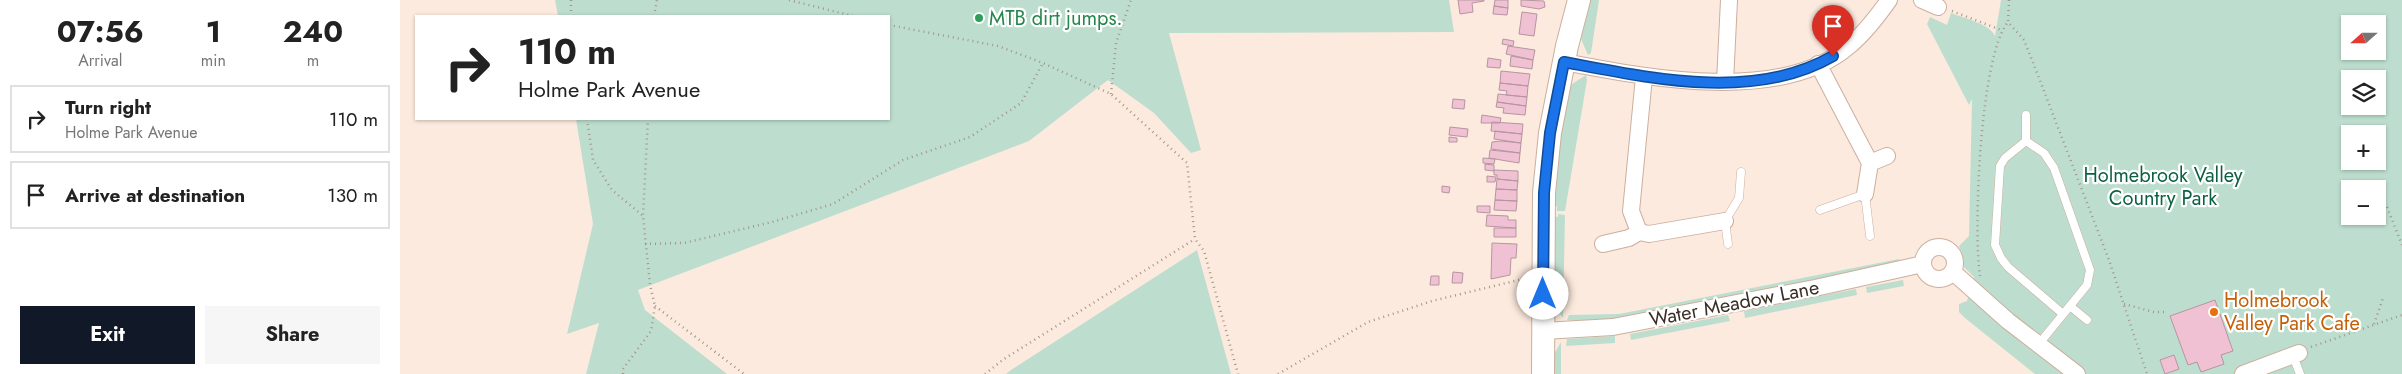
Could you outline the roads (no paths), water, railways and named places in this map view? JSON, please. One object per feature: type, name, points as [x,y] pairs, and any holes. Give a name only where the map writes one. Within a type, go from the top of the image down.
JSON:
[{"type":"main road","points":[[1544,374],[1544,193],[1550,133],[1579,0]]},
{"type":"street","points":[[1725,82],[1729,0]]},
{"type":"street","points":[[1564,62],[1644,77],[1725,82],[1756,81],[1785,76],[1818,64],[1848,47],[1873,22],[1888,0]]},
{"type":"street","points":[[1922,0],[1938,7]]},
{"type":"street","points":[[1818,64],[1870,163],[1865,194]]},
{"type":"street","points":[[1639,232],[1631,211],[1644,77]]},
{"type":"street","points":[[1870,163],[1887,156]]},
{"type":"street","points":[[1603,244],[1629,238],[1639,232],[1649,234],[1725,220]]},
{"type":"street","points":[[1936,246],[1944,247],[1952,252],[1956,263],[1953,272],[1944,279],[1931,277],[1923,264],[1925,254],[1936,246]]},
{"type":"street","name":"Water Meadow Lane","points":[[1543,330],[1613,326],[1815,288],[1923,264]]},
{"type":"street","points":[[1953,272],[1983,300],[2077,374]]},
{"type":"street","points":[[2243,374],[2296,354]]},
{"type":"lane","points":[[2026,115],[2026,141]]},
{"type":"lane","points":[[2026,141],[2044,153],[2054,168],[2089,266],[2087,285],[2038,345]]},
{"type":"lane","points":[[2026,141],[2005,158],[2000,166],[1995,245],[2008,267],[2063,314]]},
{"type":"lane","points":[[1728,244],[1725,220],[1739,198],[1741,172]]},
{"type":"lane","points":[[1820,210],[1865,194],[1870,236]]},
{"type":"lane","points":[[2070,306],[2087,320]]},
{"type":"lane","points":[[2296,354],[2300,374]]},
{"type":"place","name":"MTB dirt jumps.","points":[[979,18]]},
{"type":"place","name":"Holmebrook Valley Park Cafe","points":[[2214,312]]},
{"type":"park label","name":"Holmebrook Valley Country Park","points":[[2163,186]]}]
